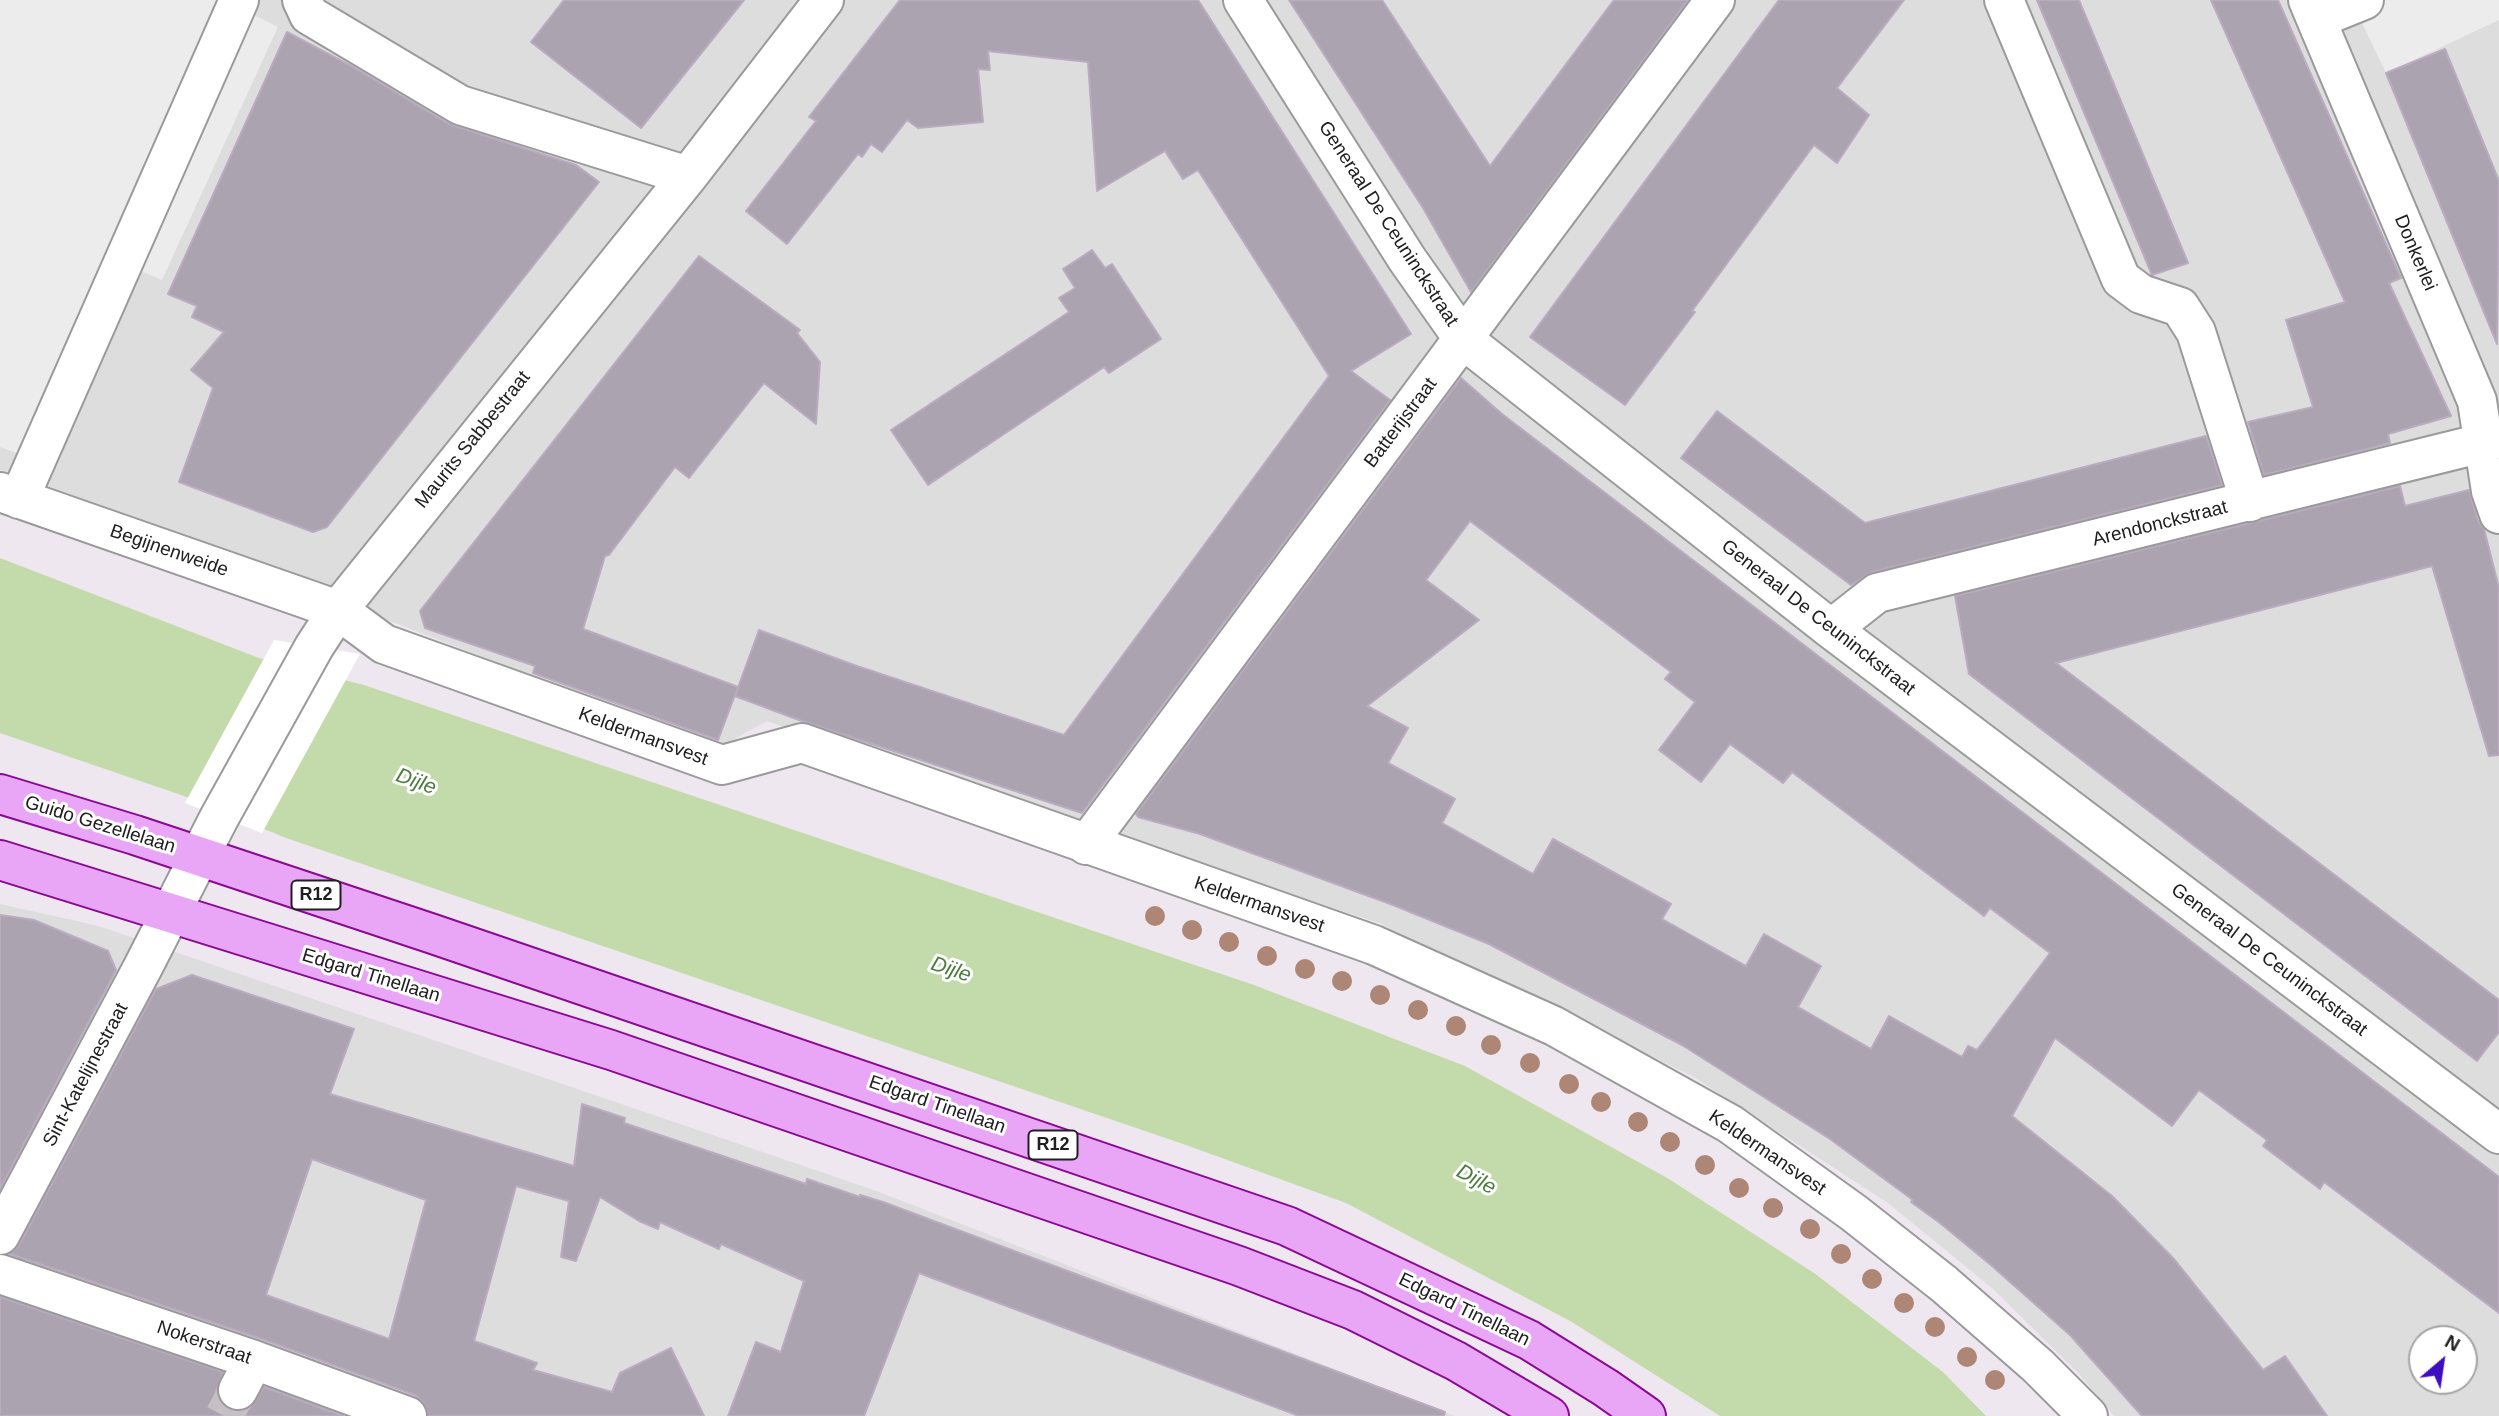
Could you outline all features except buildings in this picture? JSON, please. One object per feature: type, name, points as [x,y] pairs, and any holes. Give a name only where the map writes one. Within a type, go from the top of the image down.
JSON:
[{"type":"main road","name":"Guido Gezellelaan","points":[[0,794],[199,857]]},
{"type":"main road","name":"Edgard Tinellaan","points":[[199,857],[1287,1226],[1529,1340],[1605,1402],[1646,1416]]},
{"type":"main road","points":[[0,860],[170,914]]},
{"type":"main road","name":"Edgard Tinellaan","points":[[170,914],[611,1050],[1239,1266],[1353,1310],[1456,1361],[1549,1416]]},
{"type":"street","points":[[10,495],[239,0]]},
{"type":"street","points":[[302,0],[309,15],[460,104],[688,176]]},
{"type":"street","name":"Maurits Sabbestraat","points":[[170,914],[219,818],[314,647],[338,610],[489,419],[688,176],[824,0]]},
{"type":"street","name":"Generaal De Ceuninckstraat","points":[[1243,0],[1407,259],[1464,340],[1831,629],[2499,1134]]},
{"type":"street","name":"Batterijstraat","points":[[1086,845],[1715,0]]},
{"type":"street","points":[[2004,0],[2121,279],[2141,294],[2180,307],[2196,332],[2250,502]]},
{"type":"street","points":[[2313,10],[2364,0]]},
{"type":"street","name":"Donkerlei","points":[[2313,10],[2492,440],[2491,491],[2499,514]]},
{"type":"street","name":"Arendonckstraat","points":[[1831,629],[1877,593],[2492,440]]},
{"type":"street","name":"Begijnenweide","points":[[10,495],[338,610]]},
{"type":"street","name":"Keldermansvest","points":[[338,610],[384,644],[722,765],[802,743],[1374,946],[1554,1026],[1730,1124],[1854,1213],[1944,1284],[2038,1366],[2088,1416]]},
{"type":"street","name":"Sint-Katelijnestraat","points":[[0,1235],[170,914]]},
{"type":"street","name":"Nokerstraat","points":[[0,1274],[246,1375],[407,1416]]},
{"type":"shaded area","points":[[0,0],[2499,0],[2499,1416],[2114,1416],[2079,1374],[1993,1289],[1888,1203],[1692,1076],[1379,923],[767,721],[718,748],[0,470]]},
{"type":"shaded area","points":[[0,0],[220,0],[19,454],[0,447]]},
{"type":"shaded area","points":[[2351,0],[2499,0],[2499,20],[2386,73]]},
{"type":"shaded area","points":[[248,12],[278,27],[162,280],[131,267]]},
{"type":"shaded area","points":[[0,904],[99,926],[874,1190],[1455,1416],[0,1416]]},
{"type":"water","name":"Dijle","points":[[0,558],[259,658],[364,685],[1254,985],[1465,1066],[1669,1179],[1814,1273],[1943,1372],[1986,1416],[1720,1416],[1572,1322],[1346,1203],[1186,1145],[286,838],[184,796],[0,733]]},
{"type":"pier","points":[[274,640],[360,654],[262,833],[185,803]]},
{"type":"tunnel","points":[[224,1416],[238,1390]]}]
